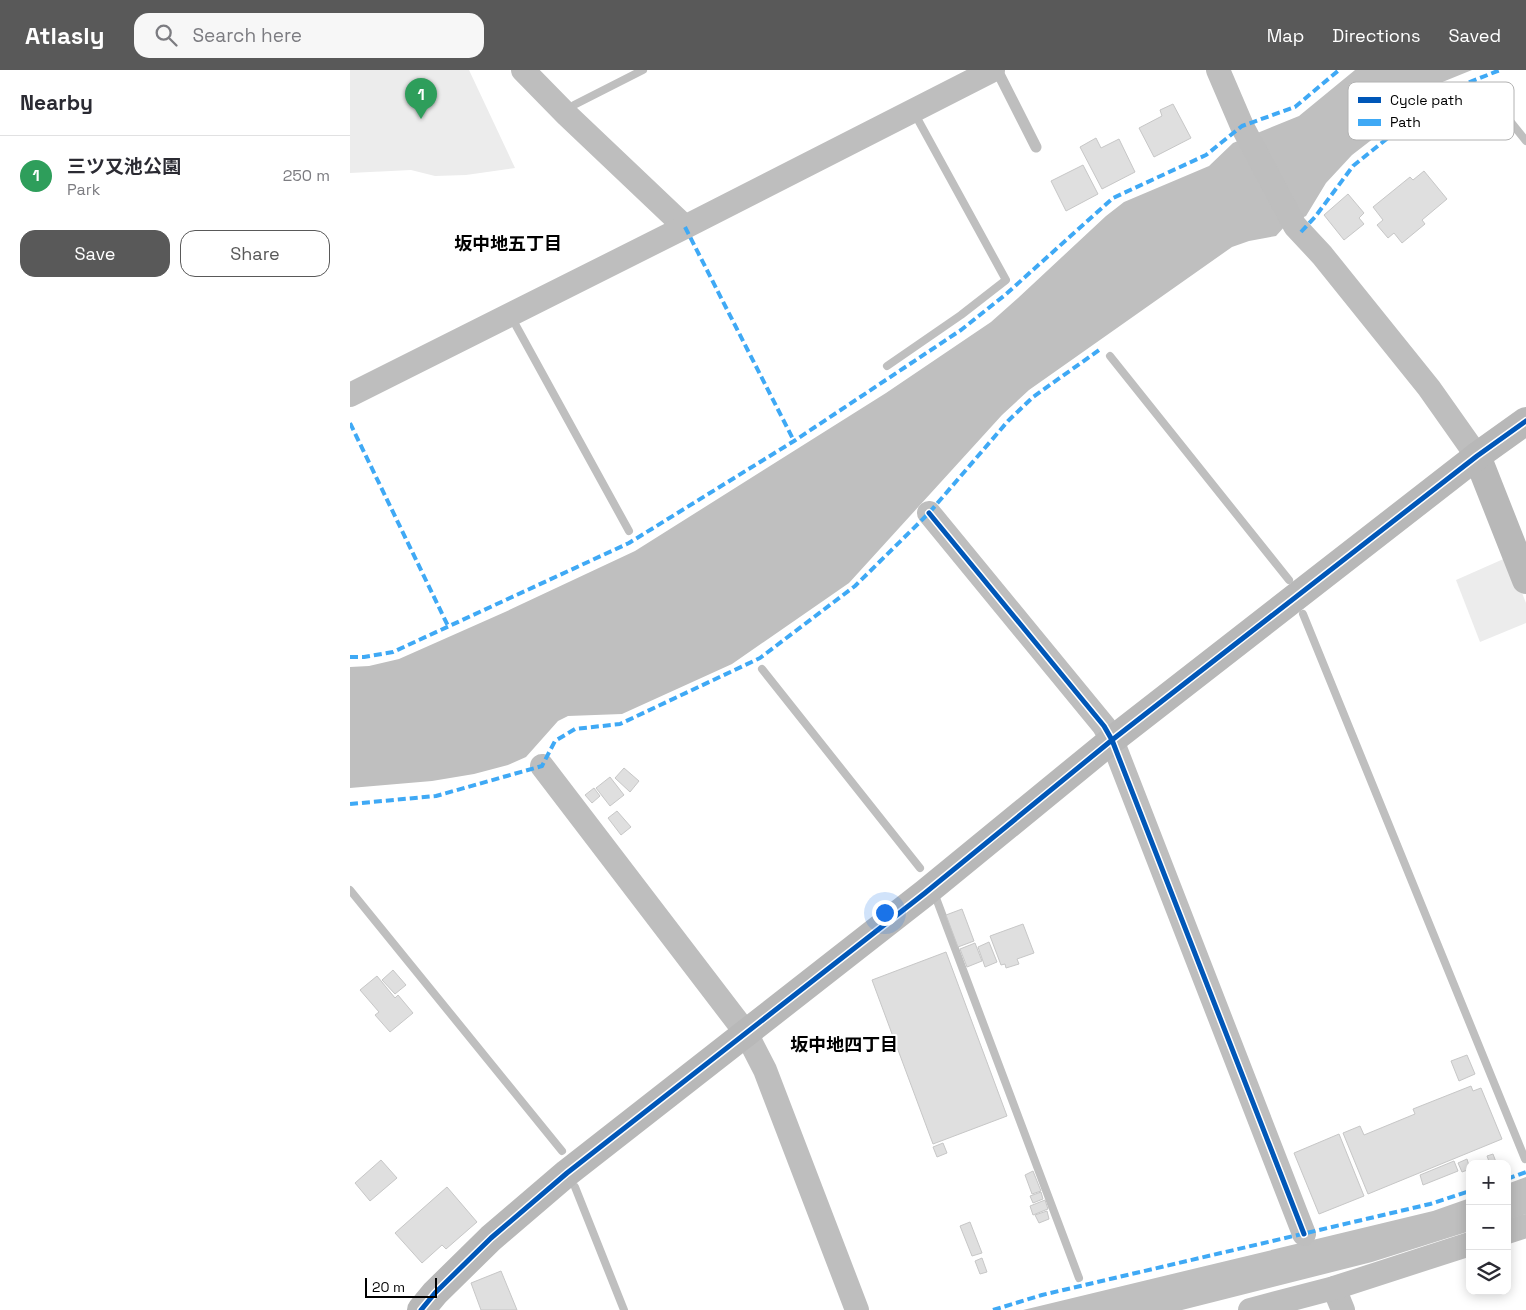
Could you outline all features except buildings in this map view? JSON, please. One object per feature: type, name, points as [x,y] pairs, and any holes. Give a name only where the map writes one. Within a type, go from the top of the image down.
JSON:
[{"type":"street","points":[[523,70],[566,115],[685,228]]},
{"type":"street","points":[[350,395],[685,228],[993,70]]},
{"type":"street","points":[[1218,70],[1242,126],[1295,226],[1322,256],[1428,388],[1477,456],[1526,580]]},
{"type":"street","points":[[421,1310],[435,1293],[491,1238],[567,1174],[924,893],[1112,740],[1526,420]]},
{"type":"street","points":[[929,513],[1104,726],[1112,740],[1304,1234]]},
{"type":"street","points":[[542,766],[746,1033],[765,1070],[857,1310]]},
{"type":"street","points":[[1511,1231],[1526,1226]]},
{"type":"street","points":[[1250,1310],[1334,1288],[1466,1245]]},
{"type":"street","points":[[1334,1288],[1343,1310]]},
{"type":"lane","points":[[997,70],[1036,148]]},
{"type":"shaded area","points":[[350,70],[469,70],[515,168],[466,175],[435,176],[411,170],[350,173]]},
{"type":"shaded area","points":[[1355,70],[1472,70],[1442,82],[1348,82],[1348,140],[1371,140],[1352,155],[1326,183],[1306,216],[1285,226],[1276,236],[1249,241],[1232,247],[1029,390],[1002,415],[849,583],[732,664],[622,714],[568,716],[558,721],[526,757],[508,765],[474,774],[432,781],[350,788],[350,667],[369,666],[399,659],[635,551],[886,393],[991,322],[1106,216],[1124,202],[1209,166],[1233,143],[1299,116]]},
{"type":"shaded area","points":[[1508,557],[1526,603],[1526,623],[1480,642],[1456,580]]},
{"type":"shaded area","points":[[1526,1177],[1526,1214],[1511,1219],[1511,1205],[1511,1183]]},
{"type":"shaded area","points":[[1466,1199],[1466,1232],[1372,1262],[1182,1310],[1023,1310],[1433,1211]]},
{"type":"waterway","points":[[574,105],[643,70]]},
{"type":"waterway","points":[[887,366],[961,315],[1006,280],[917,118]]},
{"type":"waterway","points":[[1514,126],[1526,141]]},
{"type":"waterway","points":[[514,322],[629,531]]},
{"type":"waterway","points":[[1110,356],[1289,580]]},
{"type":"waterway","points":[[1303,614],[1525,1159]]},
{"type":"waterway","points":[[762,669],[920,868]]},
{"type":"waterway","points":[[350,890],[562,1151]]},
{"type":"waterway","points":[[936,898],[1079,1278]]},
{"type":"waterway","points":[[575,1187],[624,1310]]},
{"type":"marked path","points":[[350,657],[364,657],[393,652],[629,543],[794,441],[961,330],[1005,295],[1113,198],[1206,155],[1242,126],[1295,107],[1339,70]]},
{"type":"marked path","points":[[1470,82],[1500,70]]},
{"type":"marked path","points":[[1301,232],[1315,217],[1353,166],[1385,140]]},
{"type":"marked path","points":[[685,227],[794,441]]},
{"type":"marked path","points":[[350,804],[436,796],[542,766],[555,741],[575,729],[620,724],[760,658],[855,586],[929,513],[1008,421],[1033,397],[1102,348]]},
{"type":"marked path","points":[[350,423],[448,626]]},
{"type":"marked path","points":[[1511,1178],[1526,1172]]},
{"type":"marked path","points":[[993,1310],[1042,1295],[1430,1204],[1466,1192]]},
{"type":"cycle path","points":[[421,1310],[435,1293],[491,1238],[567,1173],[925,893],[1112,740],[1477,456],[1526,421]]},
{"type":"cycle path","points":[[929,513],[1104,726],[1112,740],[1304,1234]]},
{"type":"place","name":"三ツ又池公園","points":[[421,119]]},
{"type":"district","name":"坂中地五丁目","points":[[508,244]]},
{"type":"district","name":"坂中地四丁目","points":[[844,1045]]}]
